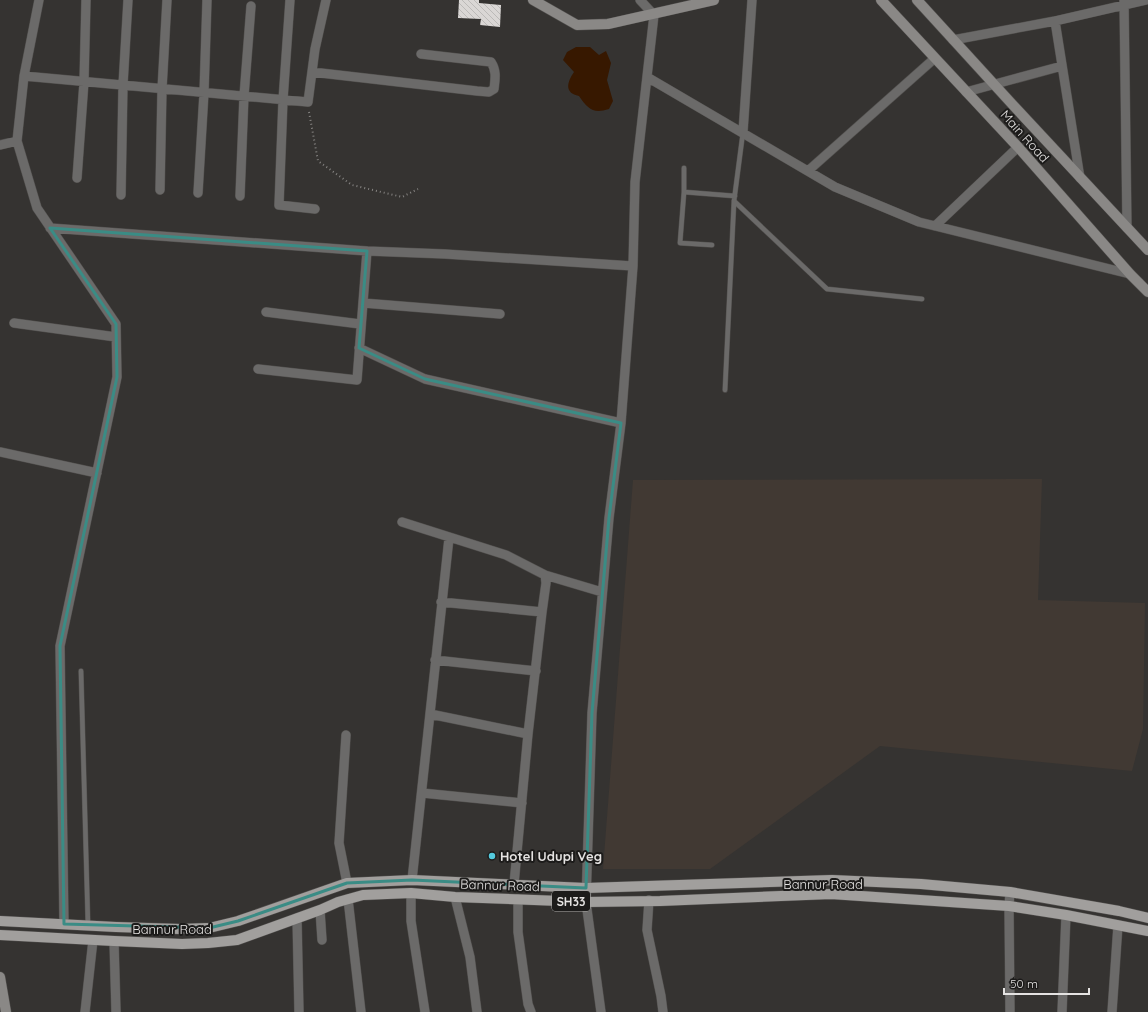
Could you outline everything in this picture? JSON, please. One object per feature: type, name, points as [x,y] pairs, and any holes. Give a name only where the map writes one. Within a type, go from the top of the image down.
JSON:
[{"type":"main road","points":[[0,921],[164,928],[209,928],[238,921],[347,883],[412,880],[586,888],[832,880],[921,884],[1010,892],[1119,911],[1148,918]]},
{"type":"main road","name":"Bannur Road","points":[[0,935],[182,944],[208,943],[237,940],[338,902],[363,895],[411,893],[455,897],[586,902],[831,894],[1008,906],[1066,915],[1148,931]]},
{"type":"street","points":[[39,0],[24,76],[17,142],[37,208],[116,324],[117,377],[60,646],[64,924]]},
{"type":"street","points":[[77,178],[84,82],[86,0]]},
{"type":"street","points":[[121,195],[123,85],[128,0]]},
{"type":"street","points":[[160,190],[162,89],[167,0]]},
{"type":"street","points":[[198,193],[204,93],[207,0]]},
{"type":"street","points":[[290,0],[280,205],[315,210]]},
{"type":"street","points":[[24,76],[308,102],[312,72],[326,0]]},
{"type":"street","points":[[533,0],[577,26],[608,24],[654,15],[710,1]]},
{"type":"street","points":[[601,1012],[586,902],[592,713],[609,518],[621,424],[633,266],[635,182],[654,15],[640,0]]},
{"type":"street","points":[[743,132],[752,0]]},
{"type":"street","name":"Main Road","points":[[881,0],[1018,147],[1130,274],[1148,292]]},
{"type":"street","points":[[917,0],[1148,250]]},
{"type":"street","points":[[953,40],[1055,21],[1124,2],[1146,0]]},
{"type":"street","points":[[1124,2],[1127,228]]},
{"type":"street","points":[[240,196],[244,96],[251,6]]},
{"type":"street","points":[[1055,21],[1080,178]]},
{"type":"street","points":[[312,72],[477,91],[489,92],[494,89],[495,72],[491,62],[421,54]]},
{"type":"street","points":[[809,170],[935,58]]},
{"type":"street","points":[[966,92],[1062,66]]},
{"type":"street","points":[[647,78],[835,186],[919,222],[1130,274]]},
{"type":"street","points":[[0,145],[17,142]]},
{"type":"street","points":[[935,226],[1018,147]]},
{"type":"street","points":[[50,228],[367,252],[445,254],[633,266]]},
{"type":"street","points":[[258,369],[357,380],[360,324],[367,252]]},
{"type":"street","points":[[363,303],[500,314]]},
{"type":"street","points":[[266,312],[360,324]]},
{"type":"street","points":[[14,323],[116,337]]},
{"type":"street","points":[[359,348],[425,379],[621,424]]},
{"type":"street","points":[[0,452],[97,473]]},
{"type":"street","points":[[402,522],[506,555],[544,575],[602,592]]},
{"type":"street","points":[[412,880],[449,538]]},
{"type":"street","points":[[514,884],[528,734],[546,583],[544,575]]},
{"type":"street","points":[[441,602],[542,612]]},
{"type":"street","points":[[435,660],[536,671]]},
{"type":"street","points":[[430,714],[528,734]]},
{"type":"street","points":[[346,735],[339,843],[347,883]]},
{"type":"street","points":[[422,793],[522,803]]},
{"type":"street","points":[[1010,892],[1008,906],[1010,1012]]},
{"type":"street","points":[[411,893],[411,921],[425,1012]]},
{"type":"street","points":[[455,897],[470,957],[477,1012]]},
{"type":"street","points":[[348,899],[361,1012]]},
{"type":"street","points":[[518,899],[518,932],[528,1004],[531,1012]]},
{"type":"street","points":[[648,900],[647,930],[663,1012]]},
{"type":"street","points":[[320,910],[322,940]]},
{"type":"street","points":[[1062,1012],[1066,915]]},
{"type":"street","points":[[297,918],[299,1012]]},
{"type":"street","points":[[1112,1012],[1118,925]]},
{"type":"street","points":[[85,1012],[93,940]]},
{"type":"street","points":[[114,941],[116,1012]]},
{"type":"street","points":[[0,977],[6,1012]]},
{"type":"lane","points":[[725,390],[735,198],[743,132]]},
{"type":"lane","points":[[684,168],[684,192],[680,243],[712,245]]},
{"type":"lane","points":[[684,192],[735,198],[827,289],[922,299]]},
{"type":"lane","points":[[81,671],[88,925]]},
{"type":"path","points":[[308,102],[318,161],[352,185],[402,197],[418,189]]},
{"type":"highlighted area","points":[[50,228],[367,251],[359,348],[425,379],[621,423],[609,518],[592,713],[586,888],[412,880],[347,883],[238,921],[209,928],[64,924],[60,646],[117,377],[116,324]]},
{"type":"shaded area","points":[[576,47],[590,47],[599,55],[606,51],[611,63],[607,80],[613,101],[609,109],[595,111],[588,107],[579,96],[574,95],[569,90],[569,83],[574,72],[563,60],[567,52]]},
{"type":"shaded area","points":[[1042,479],[1038,600],[1145,603],[1143,729],[1132,771],[880,746],[710,869],[603,869],[633,480]]},
{"type":"building","points":[[459,0],[479,0],[479,3],[501,5],[500,27],[480,25],[481,19],[458,18]]},
{"type":"place","name":"Hotel Udupi Veg","points":[[492,856]]}]
